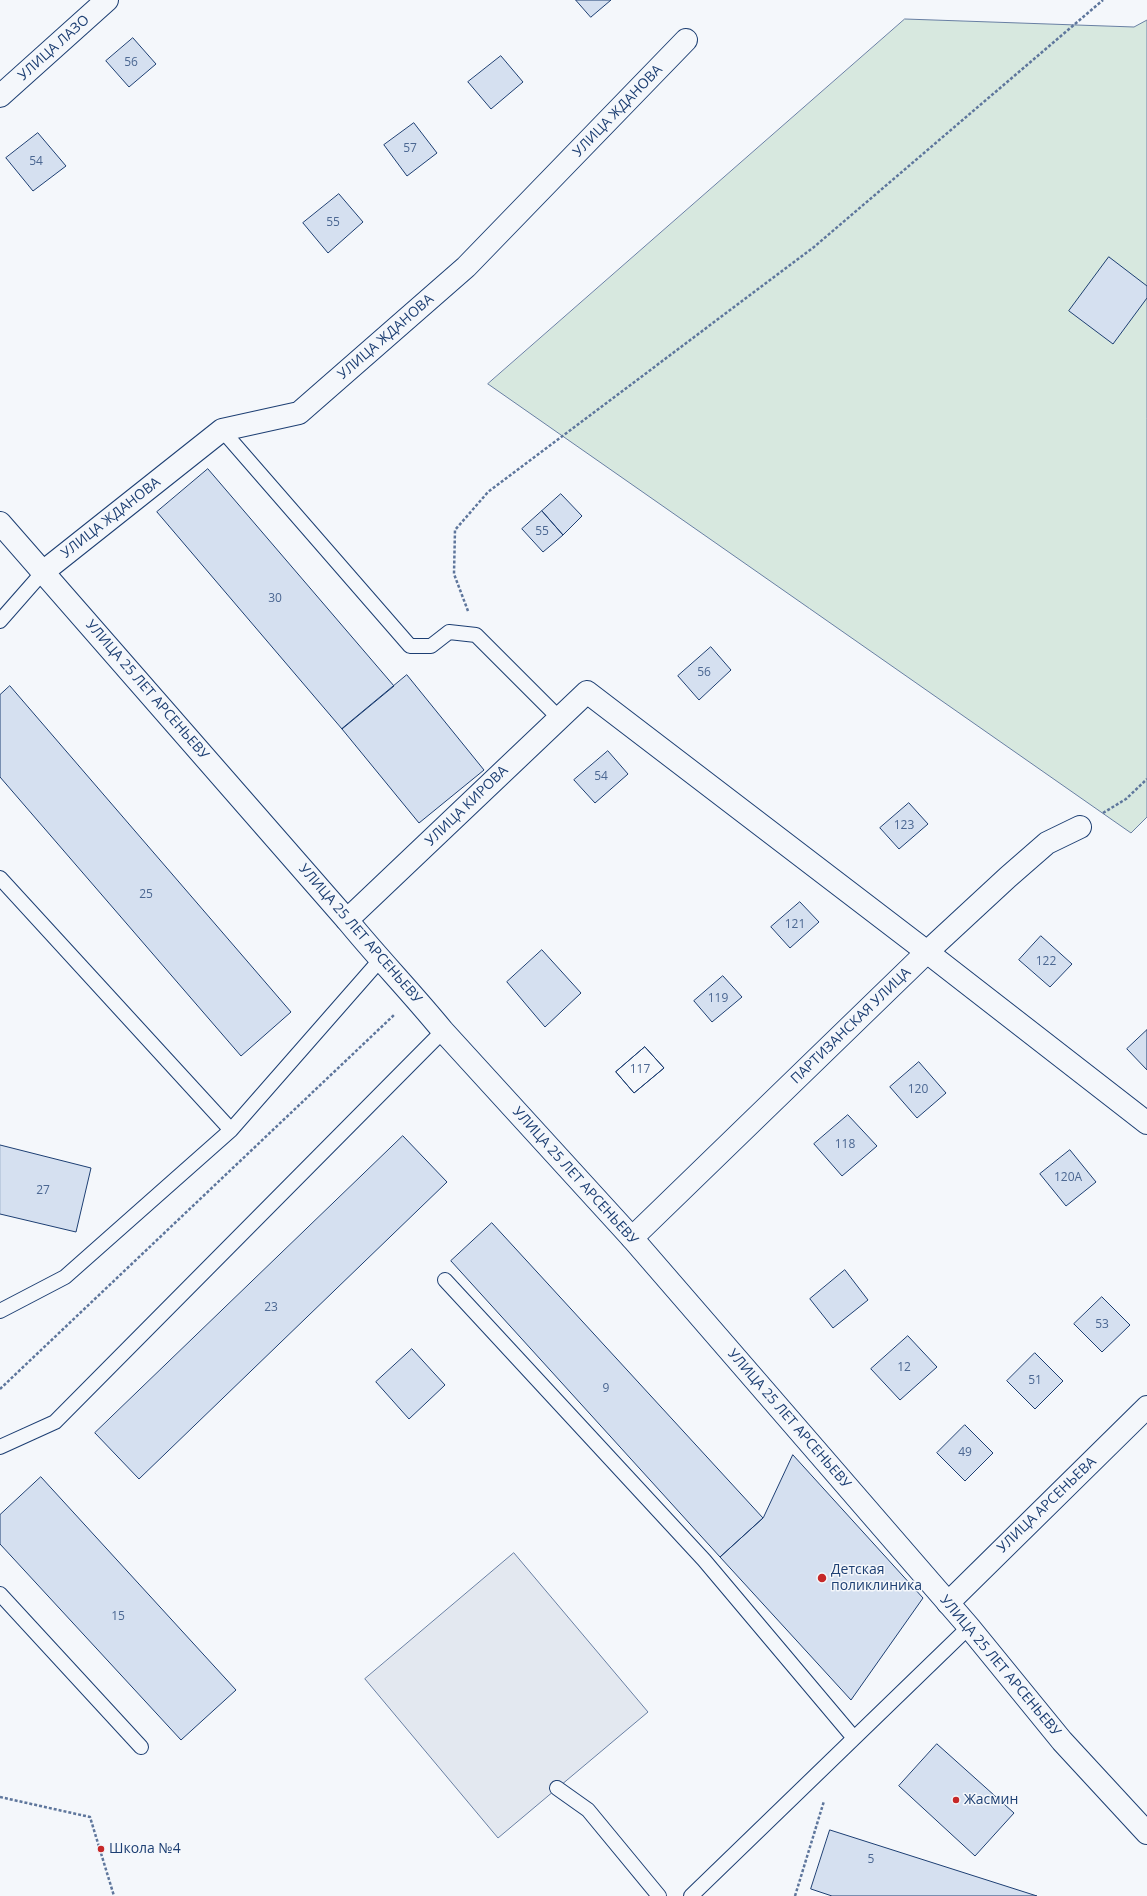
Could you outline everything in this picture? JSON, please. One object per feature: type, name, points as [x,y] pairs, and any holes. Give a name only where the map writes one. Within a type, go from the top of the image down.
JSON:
[{"type":"street","name":"УЛИЦА ЛАЗО","points":[[0,96],[107,0]]},
{"type":"street","name":"УЛИЦА ЖДАНОВА","points":[[43,572],[222,430],[299,413],[466,268],[686,40]]},
{"type":"street","name":"УЛИЦА 25 ЛЕТ АРСЕНЬЕВУ","points":[[0,523],[347,920],[380,960],[632,1238],[969,1627],[1062,1741],[1145,1826]]},
{"type":"street","name":"УЛИЦА КИРОВА","points":[[347,920],[587,692],[928,952]]},
{"type":"street","name":"ПАРТИЗАНСКАЯ УЛИЦА","points":[[632,1238],[928,952],[1008,877],[1047,843],[1080,827]]},
{"type":"street","points":[[347,920],[632,1238]]},
{"type":"street","points":[[928,952],[1147,1123]]},
{"type":"street","name":"УЛИЦА АРСЕНЬЕВА","points":[[948,1603],[1147,1407]]},
{"type":"lane","points":[[222,430],[410,646],[430,646],[450,632],[476,635],[559,718]]},
{"type":"lane","points":[[0,621],[43,572]]},
{"type":"lane","points":[[0,878],[231,1130]]},
{"type":"lane","points":[[0,1311],[65,1277],[231,1130],[380,960]]},
{"type":"lane","points":[[0,1447],[55,1422],[443,1031]]},
{"type":"lane","points":[[445,1280],[704,1560],[854,1738]]},
{"type":"lane","points":[[0,1594],[141,1747]]},
{"type":"lane","points":[[691,1896],[969,1627]]},
{"type":"lane","points":[[557,1788],[588,1810],[659,1896]]},
{"type":"path","points":[[476,635],[454,574],[455,530],[488,492],[814,247],[1103,0]]},
{"type":"path","points":[[1080,827],[1126,799],[1147,779]]},
{"type":"path","points":[[0,1389],[414,996]]},
{"type":"path","points":[[0,1797],[90,1817],[114,1896]]},
{"type":"path","points":[[795,1896],[825,1798]]},
{"type":"shaded area","points":[[905,19],[1134,27],[1147,20],[1147,817],[1131,833],[488,384]]},
{"type":"shaded area","points":[[514,1553],[648,1712],[498,1838],[365,1679]]},
{"type":"building","points":[[576,0],[611,0],[591,17]]},
{"type":"building","points":[[133,38],[156,64],[129,87],[106,61]]},
{"type":"building","points":[[501,56],[523,82],[491,109],[468,82]]},
{"type":"building","points":[[414,123],[437,153],[407,176],[384,145]]},
{"type":"building","points":[[38,133],[66,166],[33,191],[6,158]]},
{"type":"building","points":[[339,194],[363,222],[328,253],[303,223]]},
{"type":"building","points":[[1109,257],[1147,286],[1147,298],[1113,344],[1069,311]]},
{"type":"building","points":[[208,469],[394,686],[342,729],[157,512]]},
{"type":"building","points":[[561,494],[582,516],[563,535],[542,511]]},
{"type":"building","points":[[542,511],[563,535],[543,552],[522,529]]},
{"type":"building","points":[[711,647],[731,670],[699,700],[678,676]]},
{"type":"building","points":[[407,675],[484,770],[419,823],[342,729]]},
{"type":"building","points":[[10,686],[291,1012],[241,1056],[0,777],[0,695]]},
{"type":"building","points":[[608,751],[628,774],[595,803],[574,780]]},
{"type":"building","points":[[909,803],[928,824],[899,849],[880,828]]},
{"type":"building","points":[[800,902],[819,922],[790,948],[771,927]]},
{"type":"building","points":[[1041,936],[1072,964],[1050,987],[1019,960]]},
{"type":"building","points":[[542,950],[581,993],[545,1027],[507,982]]},
{"type":"building","points":[[723,976],[742,997],[712,1022],[694,1001]]},
{"type":"building","points":[[1147,1030],[1147,1070],[1127,1049]]},
{"type":"building","points":[[645,1047],[664,1068],[634,1093],[616,1072]]},
{"type":"building","points":[[645,1047],[664,1068],[634,1093],[616,1072]]},
{"type":"building","points":[[919,1062],[946,1093],[917,1118],[890,1087]]},
{"type":"building","points":[[848,1115],[877,1146],[842,1176],[814,1144]]},
{"type":"building","points":[[403,1136],[447,1182],[139,1479],[95,1433]]},
{"type":"building","points":[[0,1145],[91,1168],[76,1232],[0,1214]]},
{"type":"building","points":[[1070,1150],[1096,1182],[1066,1206],[1040,1174]]},
{"type":"building","points":[[492,1223],[763,1518],[720,1557],[451,1261]]},
{"type":"building","points":[[845,1270],[868,1300],[833,1328],[810,1299]]},
{"type":"building","points":[[1102,1297],[1130,1325],[1102,1352],[1074,1324]]},
{"type":"building","points":[[908,1336],[937,1367],[900,1400],[871,1369]]},
{"type":"building","points":[[412,1349],[445,1385],[409,1419],[376,1382]]},
{"type":"building","points":[[1035,1353],[1063,1381],[1035,1409],[1007,1381]]},
{"type":"building","points":[[965,1425],[993,1453],[965,1481],[937,1453]]},
{"type":"building","name":"Детская поликлиника","points":[[793,1455],[923,1598],[851,1700],[720,1557],[763,1518]]},
{"type":"building","points":[[41,1477],[236,1690],[181,1740],[0,1544],[0,1515]]},
{"type":"building","name":"Жасмин","points":[[937,1744],[1014,1813],[975,1856],[899,1786]]},
{"type":"building","points":[[830,1830],[1037,1896],[832,1896],[811,1889]]},
{"type":"place","name":"Детская поликлиника","points":[[822,1578]]},
{"type":"place","name":"Жасмин","points":[[956,1800]]},
{"type":"place","name":"Школа №4","points":[[101,1849]]}]
